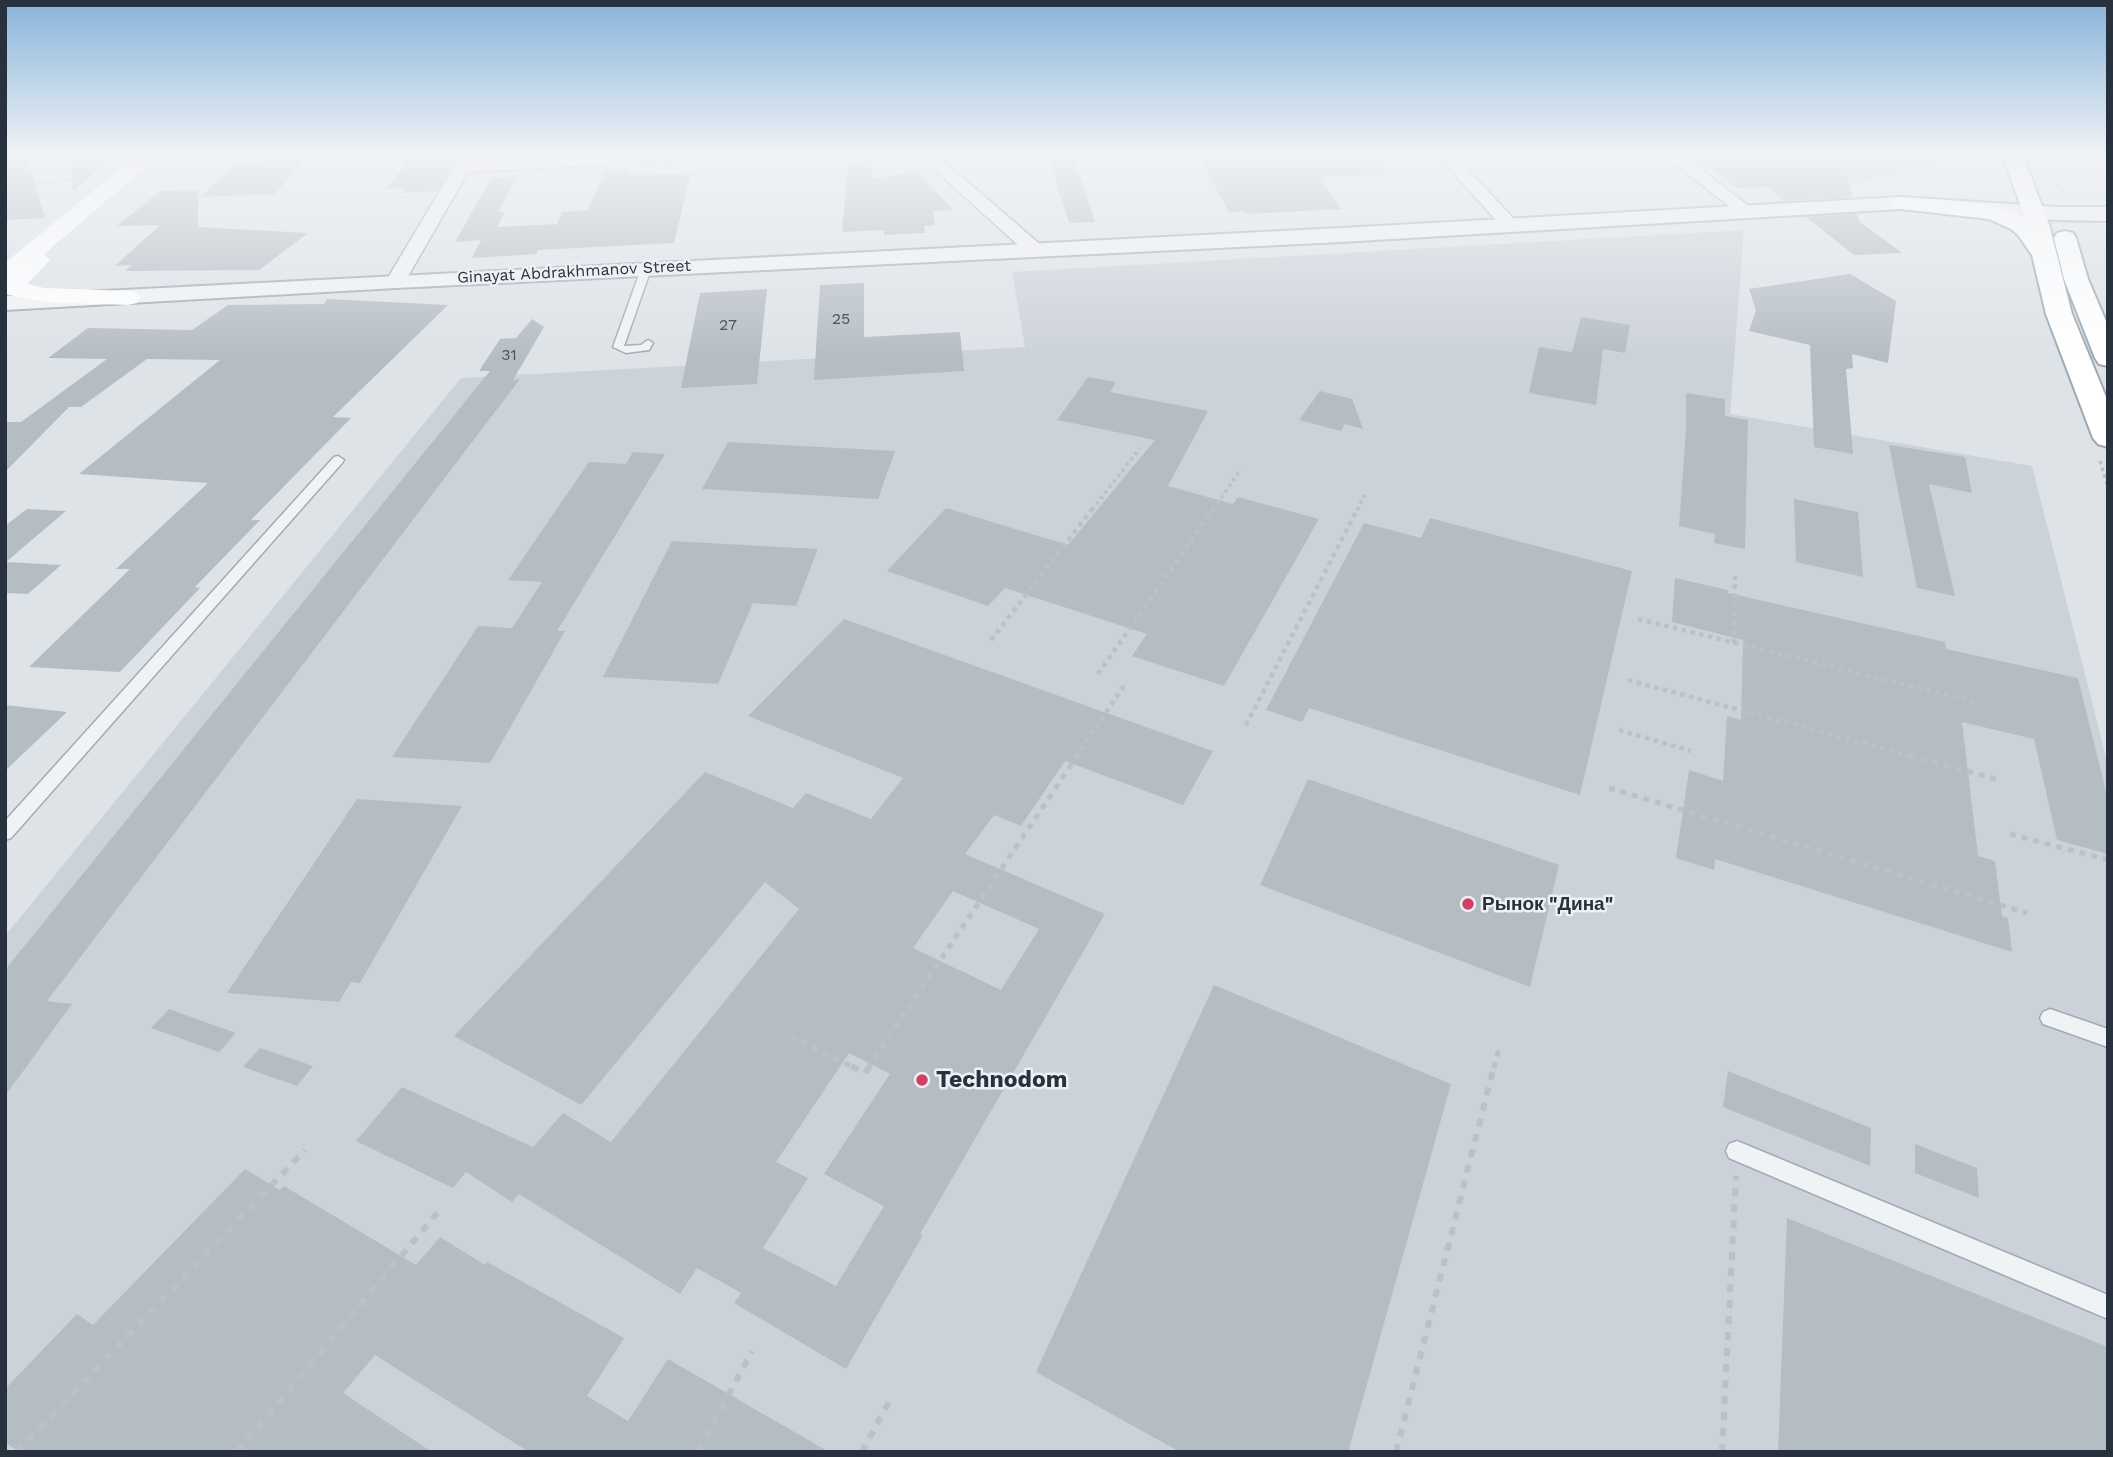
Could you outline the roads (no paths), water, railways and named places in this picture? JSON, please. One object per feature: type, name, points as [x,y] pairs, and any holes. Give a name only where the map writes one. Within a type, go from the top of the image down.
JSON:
[{"type":"main road","points":[[5,275],[69,222]]},
{"type":"main road","points":[[2013,222],[2026,229],[2043,255]]},
{"type":"main road","points":[[2037,222],[2059,314],[2108,438]]},
{"type":"main road","points":[[2060,222],[2100,320],[2108,358]]},
{"type":"main road","points":[[48,239],[53,244],[50,250],[17,278],[13,289],[44,295],[128,298]]},
{"type":"main road","points":[[5,313],[128,298]]},
{"type":"street","points":[[396,281],[430,222]]},
{"type":"street","points":[[1003,222],[1035,250]]},
{"type":"street","points":[[1507,222],[1510,225]]},
{"type":"street","name":"Ginayat Abdrakhmanov Street","points":[[5,303],[1560,222]]},
{"type":"lane","points":[[646,269],[618,347],[626,350],[645,348],[648,344]]},
{"type":"lane","points":[[5,834],[338,460]]},
{"type":"lane","points":[[2050,1018],[2108,1038]]},
{"type":"lane","points":[[1737,1151],[2108,1307]]},
{"type":"place","name":"Рынок \"Дина\"","points":[[1468,904]]},
{"type":"place","name":"Technodom","points":[[922,1080]]}]
